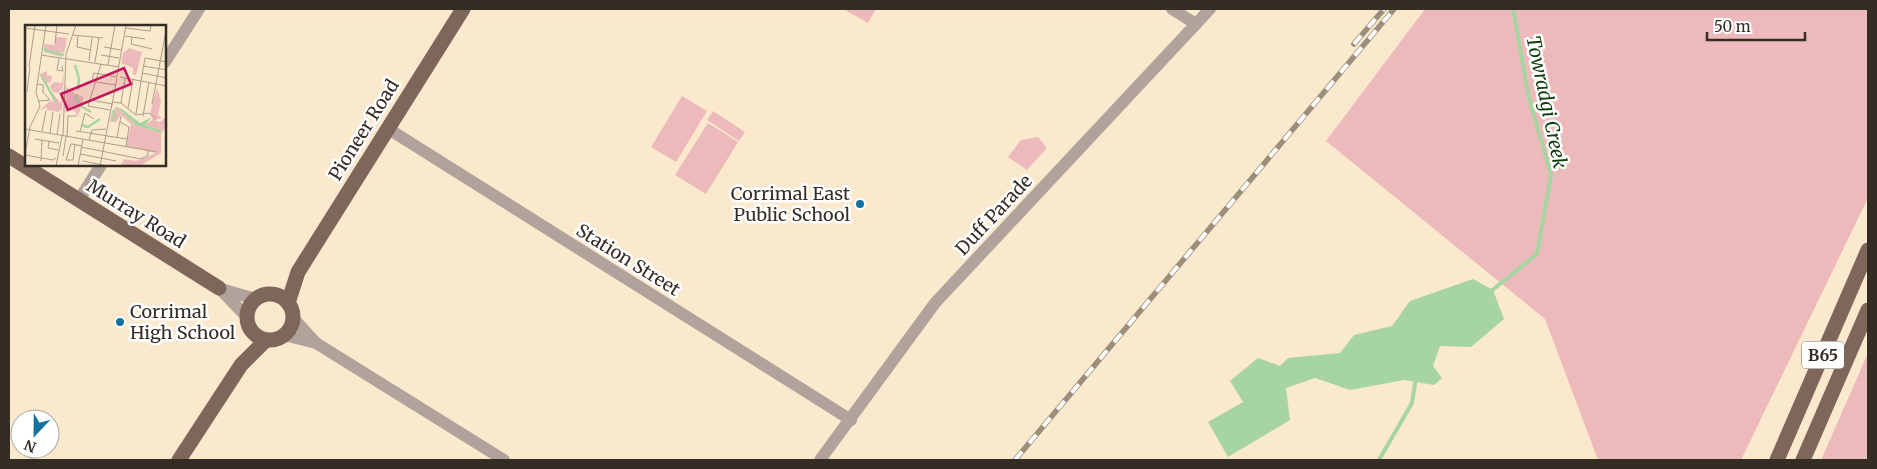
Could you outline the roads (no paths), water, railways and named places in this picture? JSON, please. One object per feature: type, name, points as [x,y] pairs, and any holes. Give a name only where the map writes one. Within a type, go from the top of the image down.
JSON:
[{"type":"main road","name":"Pioneer Road","points":[[288,303],[298,272],[463,9]]},
{"type":"main road","name":"Murray Road","points":[[9,156],[219,288]]},
{"type":"main road","name":"B65","points":[[1777,460],[1868,250]]},
{"type":"main road","name":"Pioneer Road","points":[[271,294],[298,272]]},
{"type":"main road","points":[[240,365],[249,308],[256,299],[271,294],[280,296],[288,303],[293,318],[290,328],[284,335],[266,340],[257,336],[248,323]]},
{"type":"main road","name":"B65","points":[[1803,460],[1868,310]]},
{"type":"main road","points":[[180,460],[240,365],[266,340]]},
{"type":"street","points":[[166,60],[198,9]]},
{"type":"street","points":[[1172,9],[1196,24]]},
{"type":"street","name":"Duff Parade","points":[[820,460],[935,303],[1210,9]]},
{"type":"street","name":"Station Street","points":[[387,128],[851,420]]},
{"type":"street","points":[[79,200],[99,166]]},
{"type":"street","name":"Murray Road","points":[[219,288],[256,299]]},
{"type":"street","name":"Murray Road","points":[[219,288],[248,323]]},
{"type":"street","points":[[293,318],[316,343],[504,460]]},
{"type":"street","points":[[284,335],[316,343]]},
{"type":"waterway","name":"Towradgi Creek","points":[[1490,292],[1537,254],[1551,175],[1529,98],[1513,9]]},
{"type":"waterway","name":"Towradgi Creek","points":[[1379,460],[1412,403],[1416,377]]},
{"type":"railway","points":[[1354,44],[1384,9]]},
{"type":"railway","points":[[1015,460],[1394,9]]},
{"type":"place","name":"Corrimal East Public School","points":[[860,204]]},
{"type":"place","name":"Corrimal High School","points":[[120,322]]}]
